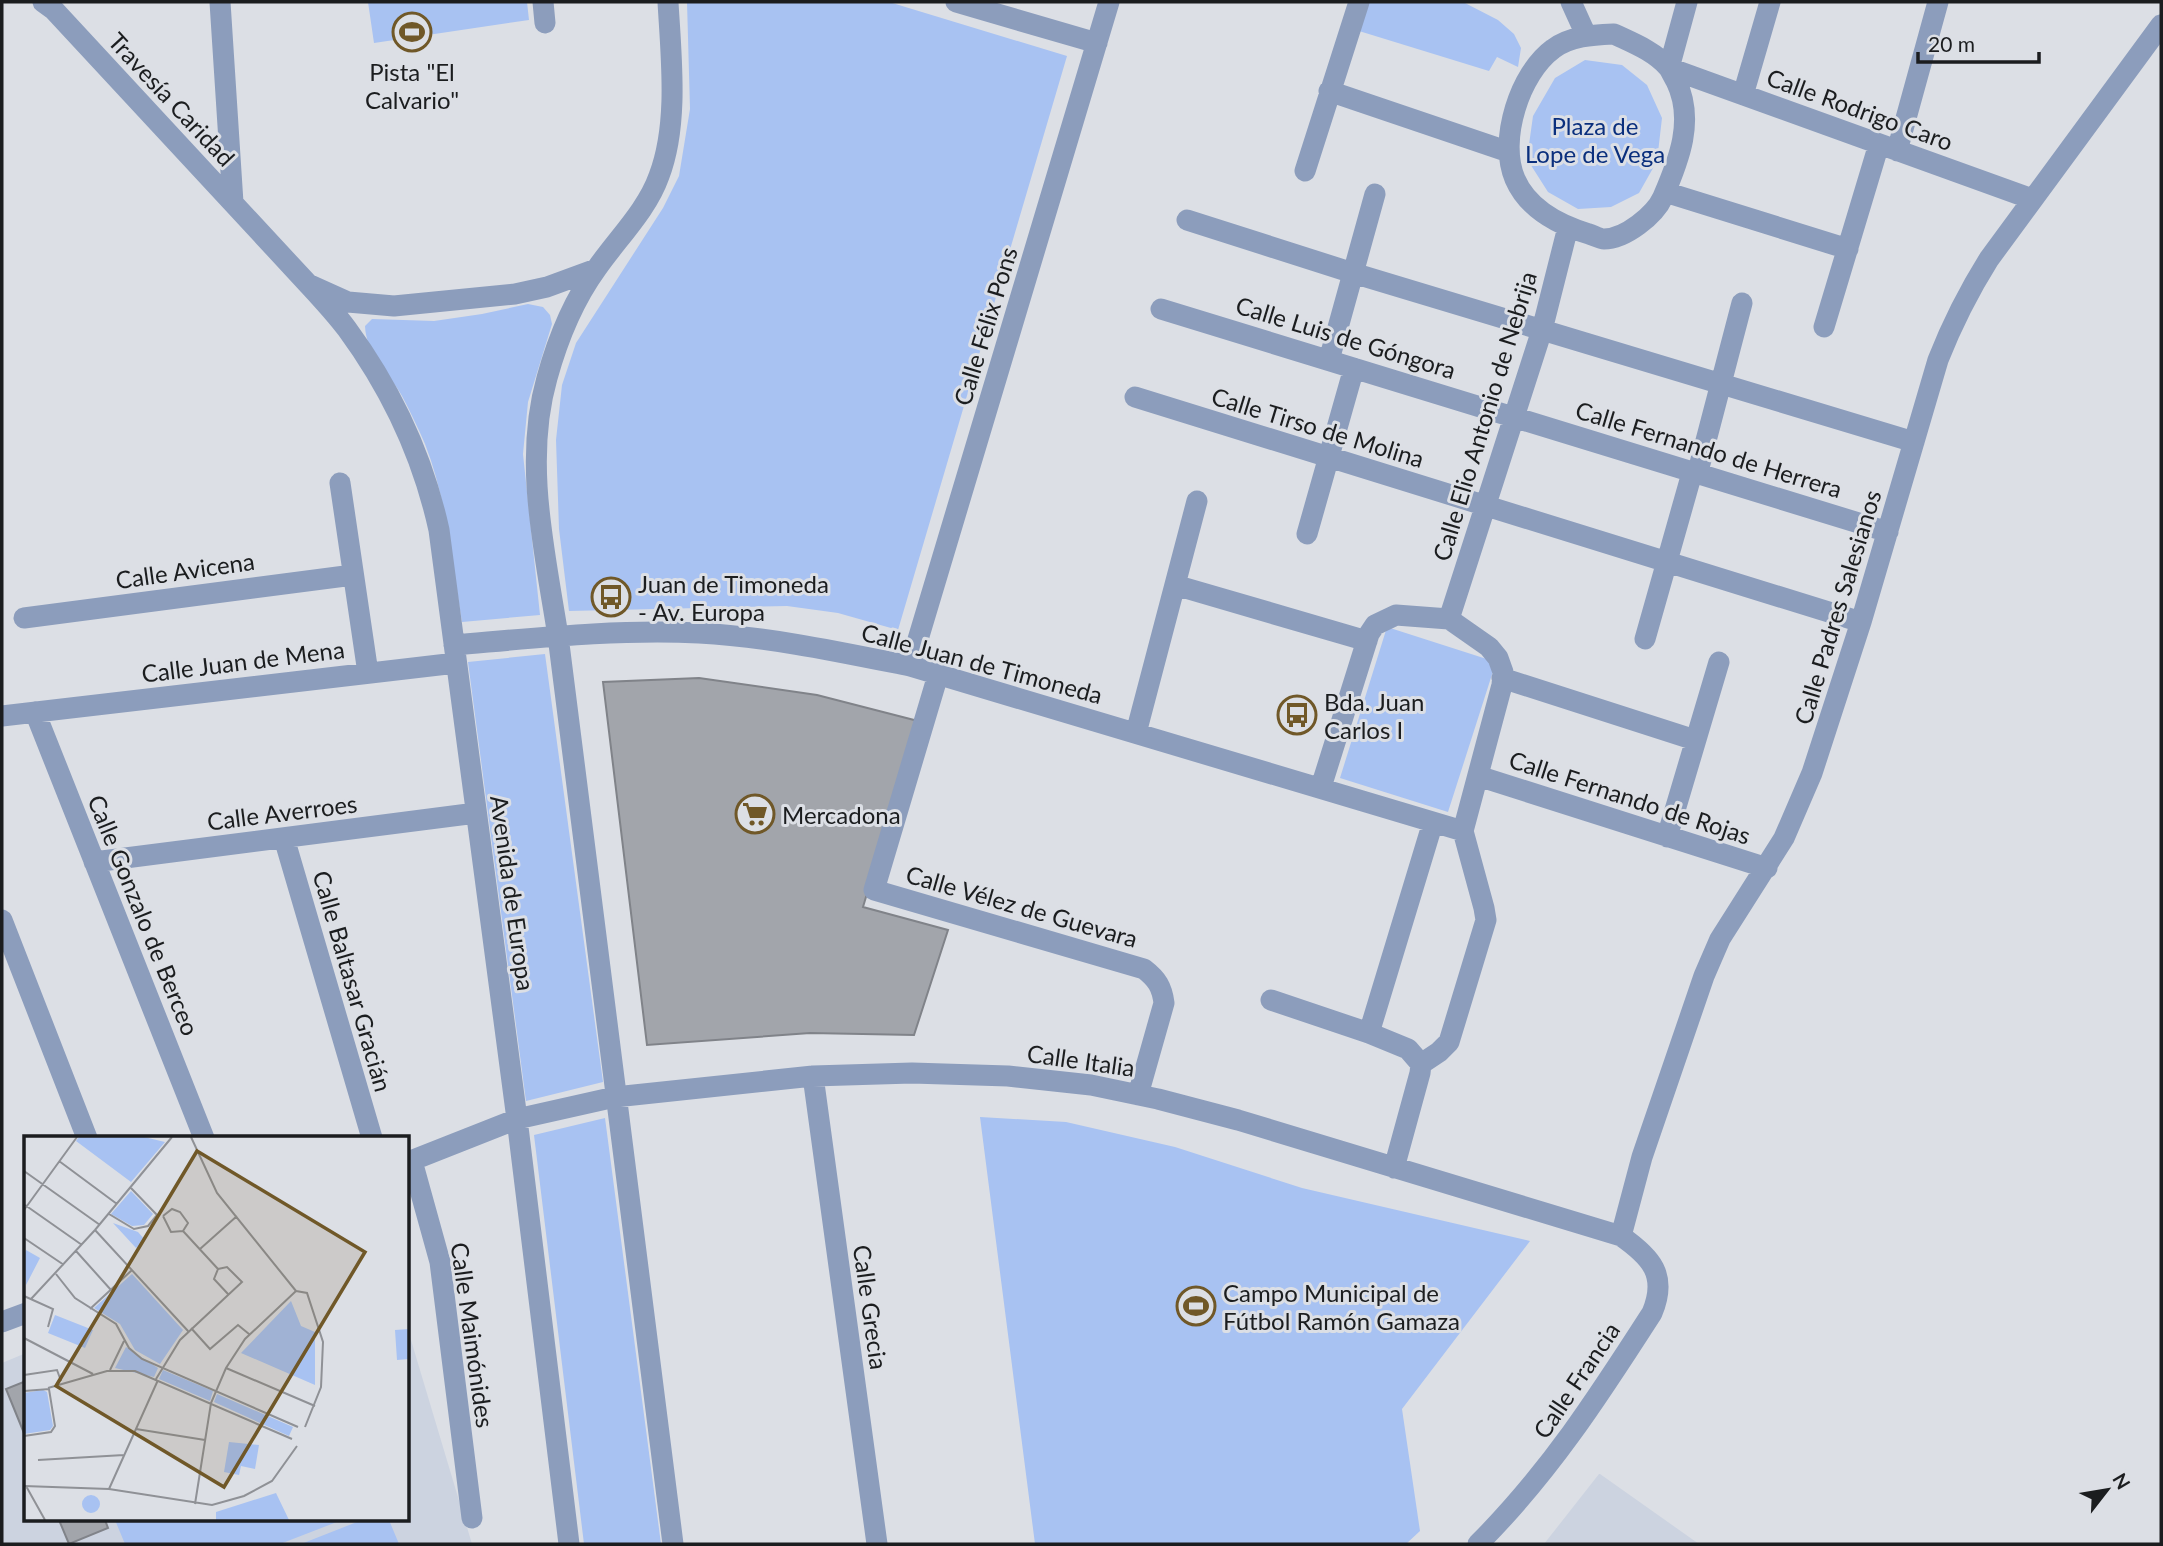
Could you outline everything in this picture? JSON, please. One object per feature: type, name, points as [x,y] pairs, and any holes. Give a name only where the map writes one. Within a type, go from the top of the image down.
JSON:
[{"type":"street","points":[[220,2],[233,203]]},
{"type":"street","points":[[668,2],[671,129],[665,155],[650,197],[574,303],[559,338],[546,381],[538,431],[536,471],[673,1544]]},
{"type":"street","points":[[956,2],[1097,43]]},
{"type":"street","name":"Calle Félix Pons","points":[[910,666],[1109,2]]},
{"type":"street","points":[[1305,171],[1359,2]]},
{"type":"street","points":[[1572,2],[1586,35]]},
{"type":"street","points":[[1669,68],[1687,2]]},
{"type":"street","points":[[1744,94],[1770,2]]},
{"type":"street","points":[[1824,327],[1848,249],[1888,147],[1938,2]]},
{"type":"street","name":"Travesía Caridad","points":[[53,5],[308,284]]},
{"type":"street","name":"Calle Padres Salesianos","points":[[1620,1236],[1642,1157],[1704,976],[1720,939],[1767,868],[1794,817],[1812,772],[1861,622],[1938,360],[1964,299],[2032,199],[2161,25]]},
{"type":"street","points":[[1614,34],[1645,48],[1669,68],[1684,97],[1685,131],[1660,204],[1637,227],[1604,239],[1568,228],[1537,209],[1515,179],[1509,152],[1512,125],[1521,93],[1532,68],[1555,47],[1586,35],[1614,34]]},
{"type":"street","name":"Calle Rodrigo Caro","points":[[1669,68],[2032,199]]},
{"type":"street","points":[[1329,91],[1509,152]]},
{"type":"street","points":[[1665,192],[1848,249]]},
{"type":"street","points":[[1329,360],[1375,194]]},
{"type":"street","points":[[1187,220],[1353,273],[1914,442]]},
{"type":"street","name":"Calle Elio Antonio de Nebrija","points":[[1450,619],[1542,330],[1568,228]]},
{"type":"street","points":[[308,284],[348,302],[394,306],[515,294],[547,287],[596,269]]},
{"type":"street","name":"Avenida de Europa","points":[[308,284],[359,347],[409,434],[432,499],[439,530],[517,1119],[569,1544]]},
{"type":"street","points":[[1645,639],[1721,384],[1742,303]]},
{"type":"street","name":"Calle Luis de Góngora","points":[[1161,309],[1515,416]]},
{"type":"street","points":[[1307,534],[1354,368]]},
{"type":"street","name":"Calle Tirso de Molina","points":[[1135,397],[1861,622]]},
{"type":"street","name":"Calle Fernando de Herrera","points":[[1515,416],[1694,474],[1888,532]]},
{"type":"street","points":[[340,483],[368,673]]},
{"type":"street","points":[[1136,733],[1197,501]]},
{"type":"street","name":"Calle Avicena","points":[[24,618],[354,575]]},
{"type":"street","points":[[1175,584],[1367,641]]},
{"type":"street","points":[[1321,787],[1369,634],[1376,625],[1396,615],[1450,619],[1489,648],[1499,659],[1502,678],[1463,831],[1486,920],[1450,1042],[1421,1064],[1394,1168]]},
{"type":"street","name":"Calle Juan de Timoneda","points":[[455,654],[558,636],[640,632],[749,637],[816,647],[910,666],[1463,831]]},
{"type":"street","name":"Calle Juan de Mena","points":[[2,716],[368,673],[455,654]]},
{"type":"street","points":[[1667,837],[1719,662]]},
{"type":"street","name":"Calle Vélez de Guevara","points":[[938,675],[874,890],[1144,969],[1155,978],[1162,990],[1164,1003],[1138,1095]]},
{"type":"street","points":[[1502,678],[1696,740]]},
{"type":"street","name":"Calle Gonzalo de Berceo","points":[[35,712],[203,1136]]},
{"type":"street","name":"Calle Fernando de Rojas","points":[[1478,776],[1767,868]]},
{"type":"street","name":"Calle Averroes","points":[[94,862],[476,813]]},
{"type":"street","points":[[1368,1033],[1433,822]]},
{"type":"street","name":"Calle Baltasar Gracián","points":[[284,838],[371,1136]]},
{"type":"street","points":[[2,920],[86,1136]]},
{"type":"street","points":[[1271,1000],[1408,1049],[1421,1064]]},
{"type":"street","name":"Calle Italia","points":[[410,1161],[517,1119],[615,1097],[813,1076],[912,1073],[1008,1076],[1091,1085],[1238,1120],[1620,1236]]},
{"type":"street","name":"Calle Grecia","points":[[813,1076],[877,1544]]},
{"type":"street","name":"Calle Maimónides","points":[[410,1161],[440,1262],[472,1518]]},
{"type":"street","name":"Calle Francia","points":[[1478,1544],[1551,1464],[1583,1420],[1652,1313],[1659,1297],[1658,1279],[1653,1265],[1642,1251],[1620,1236]]},
{"type":"street","points":[[2,1322],[24,1314]]},
{"type":"shaded area","points":[[410,1337],[472,1544],[2,1544],[2,1363],[24,1354],[24,1522],[410,1522]]},
{"type":"shaded area","points":[[1600,1474],[1699,1544],[1544,1544]]},
{"type":"green space","name":"Pista \"El Calvario\"","points":[[368,2],[527,2],[529,20],[374,43]]},
{"type":"green space","points":[[687,2],[889,2],[1067,56],[898,630],[838,613],[787,606],[569,611],[559,529],[556,440],[562,385],[576,343],[663,208],[679,176],[690,109]]},
{"type":"green space","points":[[1368,2],[1463,2],[1498,20],[1514,34],[1521,48],[1518,67],[1497,57],[1489,71],[1359,31]]},
{"type":"green space","name":"Plaza de Lope de Vega","points":[[1585,60],[1622,65],[1647,85],[1662,118],[1657,161],[1639,193],[1611,207],[1578,209],[1548,192],[1527,159],[1533,116],[1555,78]]},
{"type":"green space","points":[[528,304],[543,307],[550,315],[552,324],[528,402],[523,454],[540,615],[462,622],[448,532],[432,465],[402,396],[369,346],[365,326],[372,319],[434,321]]},
{"type":"green space","points":[[1387,627],[1496,662],[1448,812],[1340,778]]},
{"type":"green space","points":[[545,654],[603,1082],[526,1101],[468,662]]},
{"type":"green space","name":"Campo Municipal de Fútbol Ramón Gamaza","points":[[980,1117],[1066,1122],[1175,1147],[1302,1188],[1530,1241],[1402,1409],[1420,1531],[1406,1544],[1035,1544]]},
{"type":"green space","points":[[605,1118],[661,1544],[584,1544],[534,1135]]},
{"type":"green space","points":[[116,1522],[337,1522],[280,1544],[125,1544]]},
{"type":"green space","points":[[357,1522],[390,1522],[399,1544],[301,1544]]},
{"type":"building","name":"Mercadona","points":[[699,678],[817,695],[918,721],[863,907],[948,930],[914,1035],[810,1033],[647,1045],[603,682]]},
{"type":"building","points":[[24,1382],[24,1433],[6,1389]]},
{"type":"building","points":[[60,1522],[106,1522],[108,1528],[69,1544]]},
{"type":"place","name":"Pista \"El Calvario\"","points":[[412,32]]},
{"type":"place","name":"Juan de Timoneda - Av. Europa","points":[[611,597]]},
{"type":"place","name":"Bda. Juan Carlos I","points":[[1297,715]]},
{"type":"place","name":"Mercadona","points":[[755,814]]},
{"type":"place","name":"Campo Municipal de Fútbol Ramón Gamaza","points":[[1196,1306]]}]
